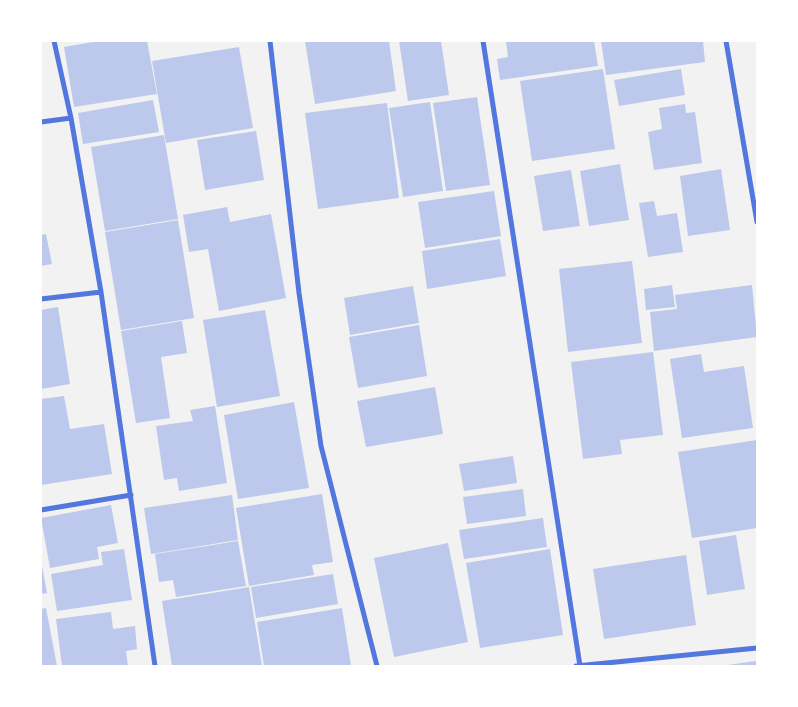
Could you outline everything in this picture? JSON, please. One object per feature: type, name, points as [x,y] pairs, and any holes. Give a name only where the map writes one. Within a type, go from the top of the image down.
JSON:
[{"type":"street","points":[[54,41],[71,118],[101,292],[155,666]]},
{"type":"street","points":[[270,41],[299,293],[321,446],[377,666]]},
{"type":"street","points":[[483,41],[580,665]]},
{"type":"street","points":[[726,41],[757,222]]},
{"type":"street","points":[[41,122],[71,118]]},
{"type":"street","points":[[41,299],[101,292]]},
{"type":"street","points":[[41,510],[131,495]]},
{"type":"street","points":[[576,666],[757,648]]},
{"type":"building","points":[[99,41],[147,41],[157,94],[74,107],[64,47]]},
{"type":"building","points":[[305,41],[389,41],[396,91],[315,104]]},
{"type":"building","points":[[399,41],[441,41],[449,95],[408,101]]},
{"type":"building","points":[[506,41],[594,41],[598,66],[500,80],[497,59],[508,57]]},
{"type":"building","points":[[601,41],[703,41],[705,62],[606,75]]},
{"type":"building","points":[[239,47],[253,128],[166,143],[152,61]]},
{"type":"building","points":[[603,69],[615,149],[532,161],[520,81]]},
{"type":"building","points":[[681,69],[685,95],[619,106],[614,80]]},
{"type":"building","points":[[477,97],[490,185],[446,191],[433,103]]},
{"type":"building","points":[[153,100],[159,132],[83,144],[78,113]]},
{"type":"building","points":[[430,102],[443,191],[403,197],[389,108]]},
{"type":"building","points":[[387,103],[399,198],[318,209],[305,113]]},
{"type":"building","points":[[685,104],[686,113],[695,112],[702,163],[654,170],[648,132],[662,129],[659,108]]},
{"type":"building","points":[[256,131],[264,180],[205,190],[197,140]]},
{"type":"building","points":[[164,135],[178,219],[105,231],[91,147]]},
{"type":"building","points":[[620,164],[629,220],[589,226],[580,171]]},
{"type":"building","points":[[721,169],[730,230],[688,236],[680,176]]},
{"type":"building","points":[[571,170],[580,226],[543,231],[534,176]]},
{"type":"building","points":[[494,191],[501,236],[425,248],[418,202]]},
{"type":"building","points":[[654,201],[657,216],[677,213],[683,252],[648,257],[639,203]]},
{"type":"building","points":[[227,207],[230,222],[271,214],[286,298],[219,311],[208,249],[189,252],[183,215]]},
{"type":"building","points":[[178,220],[194,318],[121,330],[105,232]]},
{"type":"building","points":[[46,234],[52,264],[41,266],[41,235]]},
{"type":"building","points":[[500,239],[506,276],[427,289],[422,251]]},
{"type":"building","points":[[632,261],[642,343],[568,352],[559,269]]},
{"type":"building","points":[[672,285],[675,307],[646,310],[644,289]]},
{"type":"building","points":[[752,285],[757,337],[654,351],[650,312],[677,309],[675,295]]},
{"type":"building","points":[[413,286],[419,323],[350,335],[344,298]]},
{"type":"building","points":[[58,307],[70,384],[41,389],[41,310]]},
{"type":"building","points":[[265,310],[280,396],[217,407],[203,320]]},
{"type":"building","points":[[182,321],[187,353],[161,357],[170,418],[136,423],[121,331]]},
{"type":"building","points":[[419,325],[427,376],[358,388],[349,337]]},
{"type":"building","points":[[653,352],[663,435],[620,440],[622,454],[583,459],[571,362]]},
{"type":"building","points":[[701,354],[704,372],[744,366],[753,428],[682,438],[670,359]]},
{"type":"building","points":[[435,387],[443,434],[366,447],[357,401]]},
{"type":"building","points":[[64,396],[70,429],[104,424],[112,474],[41,485],[41,399]]},
{"type":"building","points":[[294,402],[309,488],[238,499],[224,415]]},
{"type":"building","points":[[215,406],[227,483],[179,491],[177,478],[164,480],[156,426],[193,421],[190,410]]},
{"type":"building","points":[[757,440],[757,528],[692,538],[678,452]]},
{"type":"building","points":[[513,456],[517,483],[464,491],[459,464]]},
{"type":"building","points":[[523,489],[526,516],[467,524],[463,497]]},
{"type":"building","points":[[322,494],[333,562],[312,565],[314,575],[249,586],[236,508]]},
{"type":"building","points":[[232,495],[238,540],[151,554],[144,508]]},
{"type":"building","points":[[111,505],[118,543],[97,547],[99,559],[50,568],[41,518]]},
{"type":"building","points":[[543,518],[547,547],[464,559],[459,530]]},
{"type":"building","points":[[736,535],[745,589],[707,595],[699,541]]},
{"type":"building","points":[[238,541],[246,586],[176,597],[173,580],[159,582],[155,554]]},
{"type":"building","points":[[448,543],[468,642],[394,657],[374,558]]},
{"type":"building","points":[[124,549],[132,600],[57,611],[51,574],[103,565],[101,552]]},
{"type":"building","points":[[550,549],[563,635],[480,648],[466,563]]},
{"type":"building","points":[[686,555],[696,625],[604,639],[593,569]]},
{"type":"building","points":[[41,560],[47,593],[41,594]]},
{"type":"building","points":[[333,574],[338,604],[256,618],[251,587]]},
{"type":"building","points":[[249,587],[262,666],[172,666],[162,601]]},
{"type":"building","points":[[46,608],[57,666],[41,666],[41,609]]},
{"type":"building","points":[[342,608],[351,666],[264,666],[257,622]]},
{"type":"building","points":[[111,612],[113,629],[135,626],[137,649],[126,651],[128,666],[62,666],[56,619]]},
{"type":"building","points":[[756,661],[757,666],[728,666],[728,665]]}]
